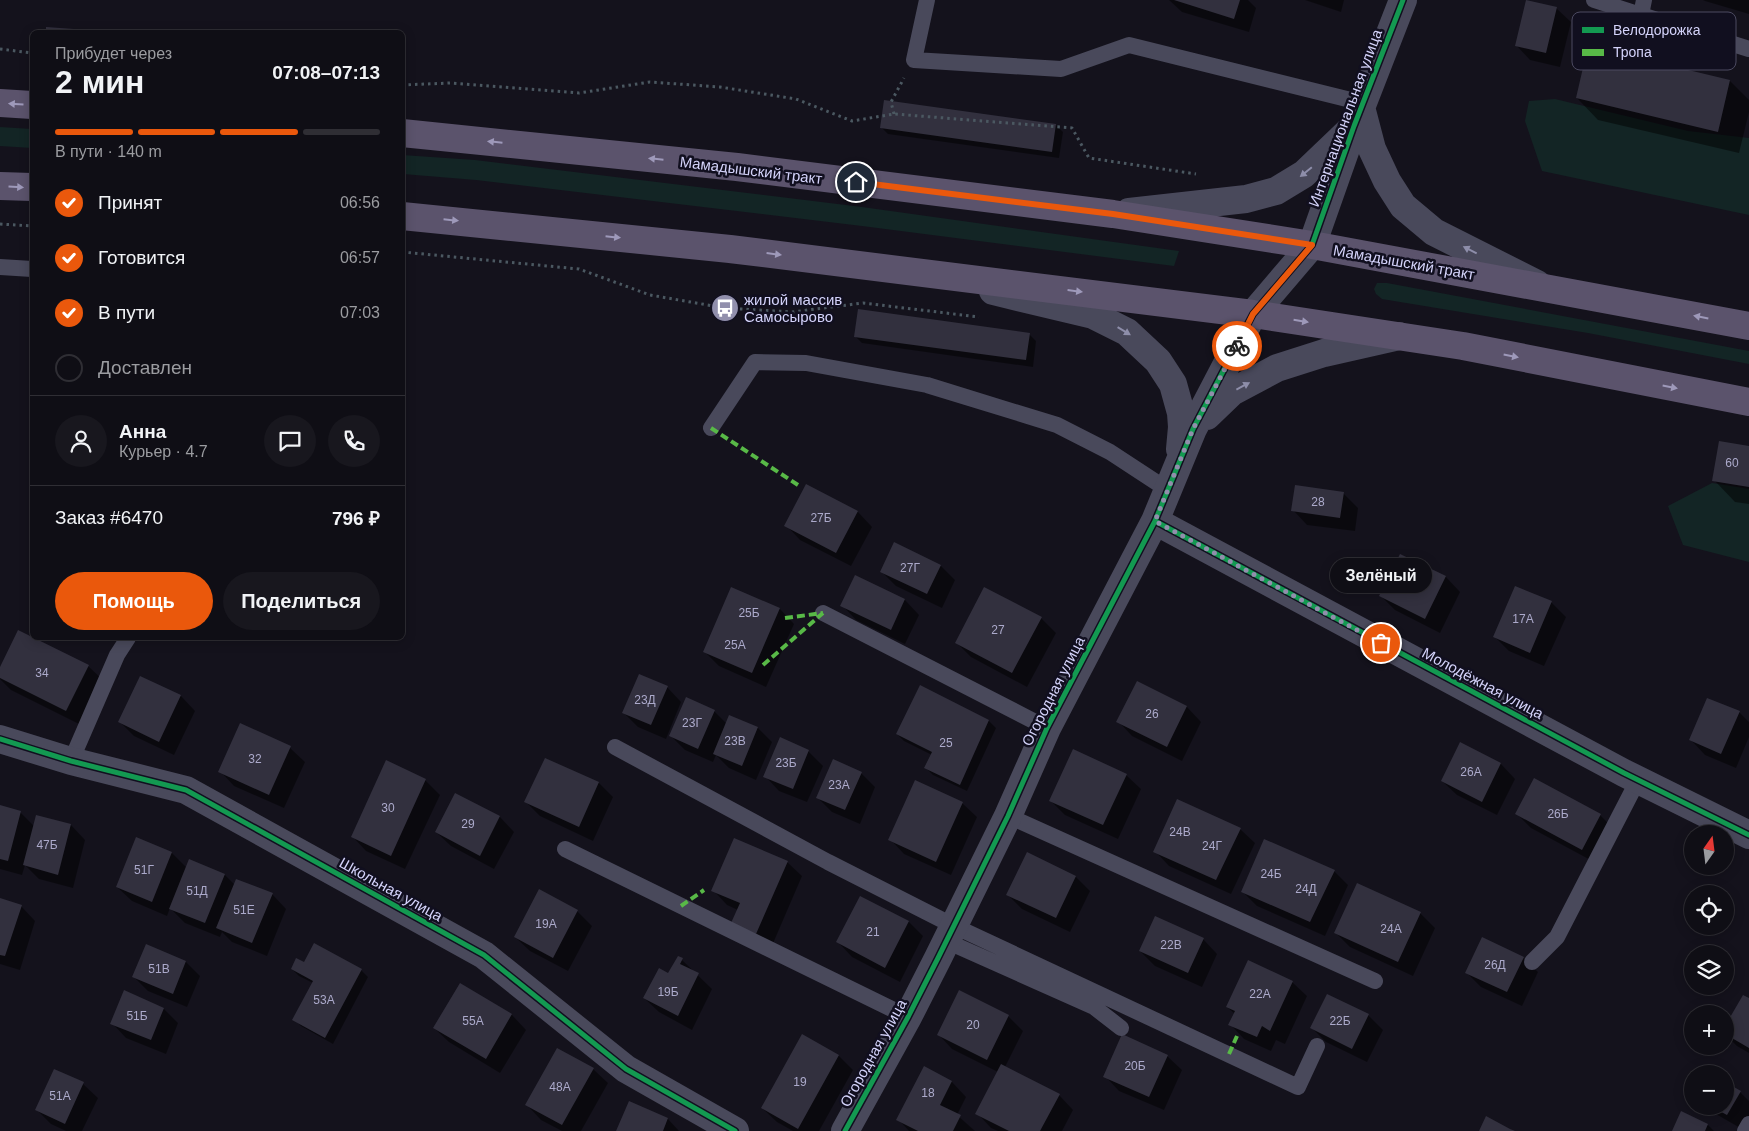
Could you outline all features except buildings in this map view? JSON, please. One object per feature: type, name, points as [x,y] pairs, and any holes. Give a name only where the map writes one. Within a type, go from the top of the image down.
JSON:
[{"type":"main road","points":[[0,103],[30,105]]},
{"type":"main road","name":"Мамадышский тракт","points":[[405,133],[737,167],[1113,214],[1312,245],[1749,326]]},
{"type":"main road","points":[[0,186],[30,187]]},
{"type":"main road","points":[[405,216],[730,248],[1253,314],[1463,346],[1749,402]]},
{"type":"street","name":"Интернациональная улица","points":[[1312,245],[1403,0]]},
{"type":"street","points":[[1113,214],[1246,200],[1276,191],[1304,174],[1360,112],[1372,149],[1387,181],[1403,206],[1434,232],[1545,288]]},
{"type":"street","name":"Огородная улица","points":[[844,1131],[908,1017],[950,934],[1008,816],[1048,728],[1155,521],[1193,429],[1253,314],[1312,245]]},
{"type":"street","points":[[909,271],[1092,315],[1127,332],[1158,361],[1173,384],[1181,413],[1182,427],[1173,478]]},
{"type":"street","points":[[1193,429],[1232,392],[1277,368],[1324,353],[1399,336]]},
{"type":"street","name":"Молодёжная улица","points":[[1155,521],[1638,780],[1749,835]]},
{"type":"street","name":"Школьная улица","points":[[0,739],[71,761],[186,790],[484,955],[626,1069],[736,1131]]},
{"type":"lane","points":[[926,0],[914,60],[1061,69],[1129,45],[1360,112]]},
{"type":"lane","points":[[1594,0],[1643,7],[1656,12]]},
{"type":"lane","points":[[1736,44],[1749,49]]},
{"type":"lane","points":[[0,267],[30,269]]},
{"type":"lane","points":[[711,428],[755,362],[806,362],[927,385],[1057,425],[1110,452],[1173,478]]},
{"type":"lane","points":[[823,613],[1048,728]]},
{"type":"lane","points":[[71,761],[117,655],[127,640]]},
{"type":"lane","points":[[615,748],[828,862],[950,934],[1094,1007],[1121,1028]]},
{"type":"lane","points":[[1532,962],[1557,937],[1638,780]]},
{"type":"lane","points":[[1008,816],[1375,981]]},
{"type":"lane","points":[[565,849],[908,1017]]},
{"type":"lane","points":[[950,934],[1298,1087],[1318,1046]]},
{"type":"lane","points":[[1745,1131],[1749,1124]]},
{"type":"path","points":[[0,49],[30,52]]},
{"type":"path","points":[[894,114],[891,102],[914,60]]},
{"type":"path","points":[[405,85],[450,83],[579,93],[650,82],[720,87],[796,100],[852,121],[894,114],[1072,128],[1089,158],[1201,175]]},
{"type":"path","points":[[0,224],[30,226]]},
{"type":"path","points":[[405,252],[579,268],[650,295],[725,308],[792,312],[863,302],[977,317]]},
{"type":"shaded area","points":[[1555,99],[1688,131],[1749,138],[1749,215],[1542,171],[1525,121],[1529,101]]},
{"type":"shaded area","points":[[0,127],[30,129],[30,148],[0,146]]},
{"type":"shaded area","points":[[405,155],[475,160],[862,207],[1179,251],[1174,266],[862,226],[476,180],[405,174]]},
{"type":"shaded area","points":[[1377,283],[1387,283],[1749,351],[1749,364],[1588,333],[1382,299],[1376,294],[1374,289]]},
{"type":"shaded area","points":[[1712,483],[1749,489],[1749,562],[1683,545],[1668,506]]},
{"type":"marked path","points":[[711,428],[798,485]]},
{"type":"marked path","points":[[785,618],[823,613]]},
{"type":"marked path","points":[[763,665],[823,613]]},
{"type":"marked path","points":[[681,906],[704,890]]},
{"type":"marked path","points":[[1229,1054],[1237,1036]]},
{"type":"cycle path","points":[[845,1131],[908,1017],[938,958],[1008,816],[1047,728],[1155,521],[1193,429],[1253,314],[1312,245],[1354,126],[1403,0]]},
{"type":"cycle path","points":[[1155,521],[1624,773],[1749,835]]},
{"type":"cycle path","points":[[0,739],[71,761],[186,790],[484,955],[626,1069],[735,1131]]},
{"type":"way so far","points":[[1237,346],[1193,429],[1155,521],[1381,643]]},
{"type":"place","name":"жилой массив Самосырово","points":[[725,308]]},
{"type":"place","name":"Зелёный","points":[[1381,643]]},
{"type":"route","points":[[856,182],[1113,214],[1312,245],[1253,314],[1237,346]]}]
